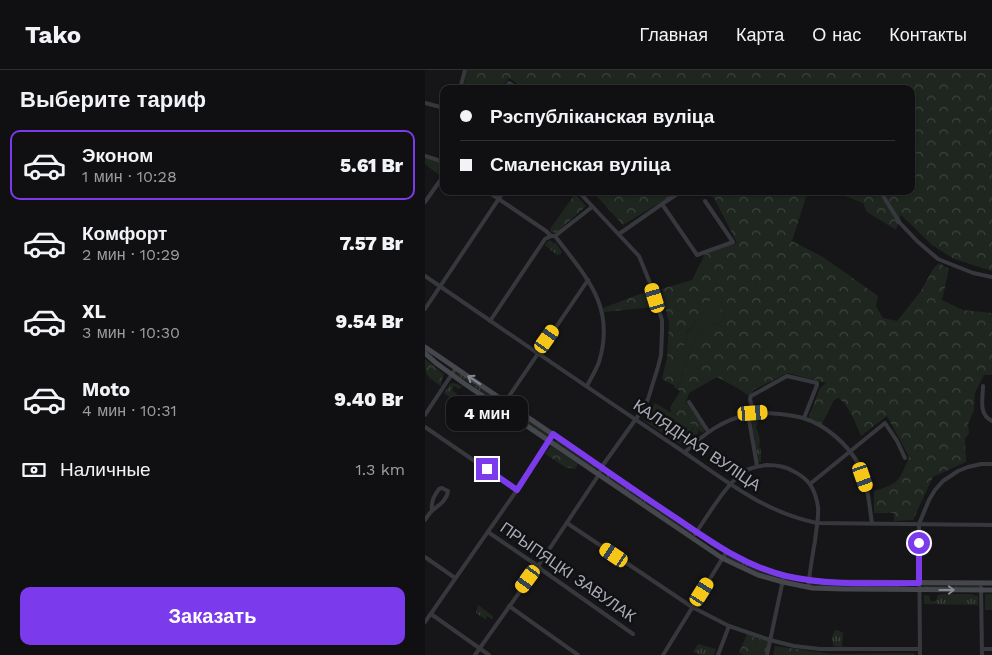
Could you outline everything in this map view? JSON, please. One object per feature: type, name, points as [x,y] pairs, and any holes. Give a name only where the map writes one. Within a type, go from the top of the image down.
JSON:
[{"type":"street","points":[[461,85],[465,70]]},
{"type":"street","points":[[425,103],[440,107]]},
{"type":"street","points":[[425,156],[440,161]]},
{"type":"street","points":[[425,202],[440,181]]},
{"type":"street","points":[[492,195],[553,236],[588,280],[597,298],[601,308],[605,336],[598,363],[587,386]]},
{"type":"street","points":[[425,309],[502,195]]},
{"type":"street","points":[[475,655],[538,566],[648,399],[661,355],[661,320],[652,288],[639,256],[581,195]]},
{"type":"street","points":[[619,234],[677,195]]},
{"type":"street","points":[[883,195],[900,222],[917,241],[938,259],[973,273],[992,277]]},
{"type":"street","points":[[662,204],[697,255],[733,242],[705,201]]},
{"type":"street","points":[[490,321],[545,239],[553,236],[593,207]]},
{"type":"street","name":"КАЛЯДНАЯ ВУЛІЦА","points":[[425,276],[730,484],[782,514],[817,523],[992,525]]},
{"type":"street","points":[[501,408],[588,280]]},
{"type":"street","points":[[425,347],[712,543],[753,565],[784,576],[840,583],[992,583]]},
{"type":"street","points":[[425,353],[501,408],[692,538],[723,558],[758,575],[808,587],[992,590]]},
{"type":"street","points":[[425,415],[456,368]]},
{"type":"street","points":[[757,466],[751,414],[751,396],[787,376],[815,382],[817,385],[804,418]]},
{"type":"street","points":[[983,386],[983,412],[985,417],[992,421]]},
{"type":"street","points":[[689,402],[708,431]]},
{"type":"street","points":[[685,452],[708,431],[718,425],[751,414],[766,412],[804,418],[836,437],[850,451],[860,466],[867,487],[872,523]]},
{"type":"street","points":[[811,484],[885,423],[905,458]]},
{"type":"street","points":[[425,427],[517,490]]},
{"type":"street","points":[[425,622],[517,490],[553,434]]},
{"type":"street","points":[[920,655],[919,524],[929,500],[943,481],[958,471],[969,467],[992,464]]},
{"type":"street","points":[[692,538],[730,484],[739,475],[757,466],[778,465],[789,468],[803,476],[811,484],[817,505],[818,517],[808,587]]},
{"type":"street","points":[[425,520],[432,510],[440,505],[449,491],[439,489],[432,500],[432,510]]},
{"type":"street","points":[[567,523],[692,607],[729,626],[794,646],[820,649],[920,649]]},
{"type":"street","name":"ПРЫПЯЦКІ ЗАВУЛАК","points":[[488,532],[633,634]]},
{"type":"street","points":[[663,655],[727,551]]},
{"type":"street","points":[[425,557],[455,578]]},
{"type":"street","points":[[767,655],[784,576]]},
{"type":"street","points":[[981,583],[982,655]]},
{"type":"street","points":[[509,606],[578,655]]},
{"type":"street","points":[[431,614],[489,655]]},
{"type":"street","points":[[718,655],[729,626]]},
{"type":"street","points":[[982,649],[992,649]]},
{"type":"green space","points":[[467,70],[992,70],[992,271],[954,259],[932,245],[901,215],[896,230],[867,212],[863,203],[842,195],[915,195],[915,85],[519,85],[509,78],[504,85],[464,85]]},
{"type":"green space","points":[[425,158],[440,162],[440,174],[439,175],[425,164]]},
{"type":"green space","points":[[576,195],[586,206],[556,233],[551,232],[550,229]]},
{"type":"green space","points":[[596,195],[672,195],[623,225]]},
{"type":"green space","points":[[709,195],[807,195],[792,241],[823,257],[878,296],[876,306],[883,318],[897,321],[921,291],[933,269],[939,263],[949,269],[942,300],[963,310],[992,313],[992,375],[984,375],[975,393],[974,410],[968,424],[969,433],[965,439],[966,462],[933,477],[913,520],[894,521],[894,513],[874,513],[874,491],[889,486],[897,480],[909,457],[887,416],[861,436],[850,411],[839,398],[834,400],[822,424],[808,419],[820,388],[826,383],[788,373],[753,390],[750,397],[717,377],[689,393],[686,402],[706,430],[702,433],[696,428],[699,432],[684,447],[682,445],[694,427],[671,413],[670,408],[680,391],[677,389],[696,339],[707,326],[720,323],[726,316],[710,301],[694,325],[686,333],[687,338],[678,365],[675,386],[662,379],[667,358],[669,323],[661,289],[692,280],[706,252],[737,243],[714,198]]},
{"type":"green space","points":[[550,240],[556,243],[562,252],[561,254],[557,255],[545,245]]},
{"type":"green space","points":[[648,291],[653,307],[604,312],[603,308]]},
{"type":"green space","points":[[710,300],[726,316],[720,323],[707,326],[696,339],[677,389],[674,388],[678,365],[674,361],[679,351],[682,351],[687,338],[686,334]]},
{"type":"green space","points":[[425,359],[444,374],[441,386],[426,373]]},
{"type":"green space","points":[[457,371],[503,402],[500,405],[456,374]]},
{"type":"green space","points":[[451,383],[462,387],[459,389],[454,386],[452,390],[457,393],[454,401],[444,393]]},
{"type":"green space","points":[[475,395],[484,402],[470,423],[461,417]]},
{"type":"green space","points":[[655,403],[694,426],[682,445],[644,421]]},
{"type":"green space","points":[[506,404],[550,435],[548,438],[504,407]]},
{"type":"green space","points":[[753,415],[756,415],[758,421],[756,428],[760,442],[761,462],[757,461],[751,419]]},
{"type":"green space","points":[[557,439],[599,468],[598,470],[555,442]]},
{"type":"green space","points":[[551,446],[578,464],[575,469],[565,467],[545,454]]},
{"type":"green space","points":[[605,471],[693,532],[692,534],[602,474]]},
{"type":"green space","points":[[727,554],[781,577],[780,580],[725,557]]},
{"type":"green space","points":[[810,582],[907,585],[907,588],[810,586]]},
{"type":"green space","points":[[923,585],[979,585],[979,588],[923,588]]},
{"type":"green space","points":[[970,594],[978,596],[978,605],[924,604],[924,595],[929,596],[931,601],[936,601],[938,595]]},
{"type":"green space","points":[[985,594],[992,594],[992,610],[985,610]]},
{"type":"green space","points":[[478,605],[493,616],[493,618],[491,619],[487,616],[486,620],[476,613]]},
{"type":"green space","points":[[835,630],[843,633],[842,647],[834,646],[833,644],[832,638]]},
{"type":"green space","points":[[747,634],[769,642],[765,655],[745,655],[739,653]]},
{"type":"green space","points":[[698,644],[716,649],[714,655],[701,655],[693,652]]},
{"type":"green space","points":[[775,646],[832,654],[914,653],[915,655],[773,655]]},
{"type":"route","points":[[487,469],[517,490],[553,434],[712,543],[742,560],[784,576],[840,583],[919,583],[919,543]]}]
